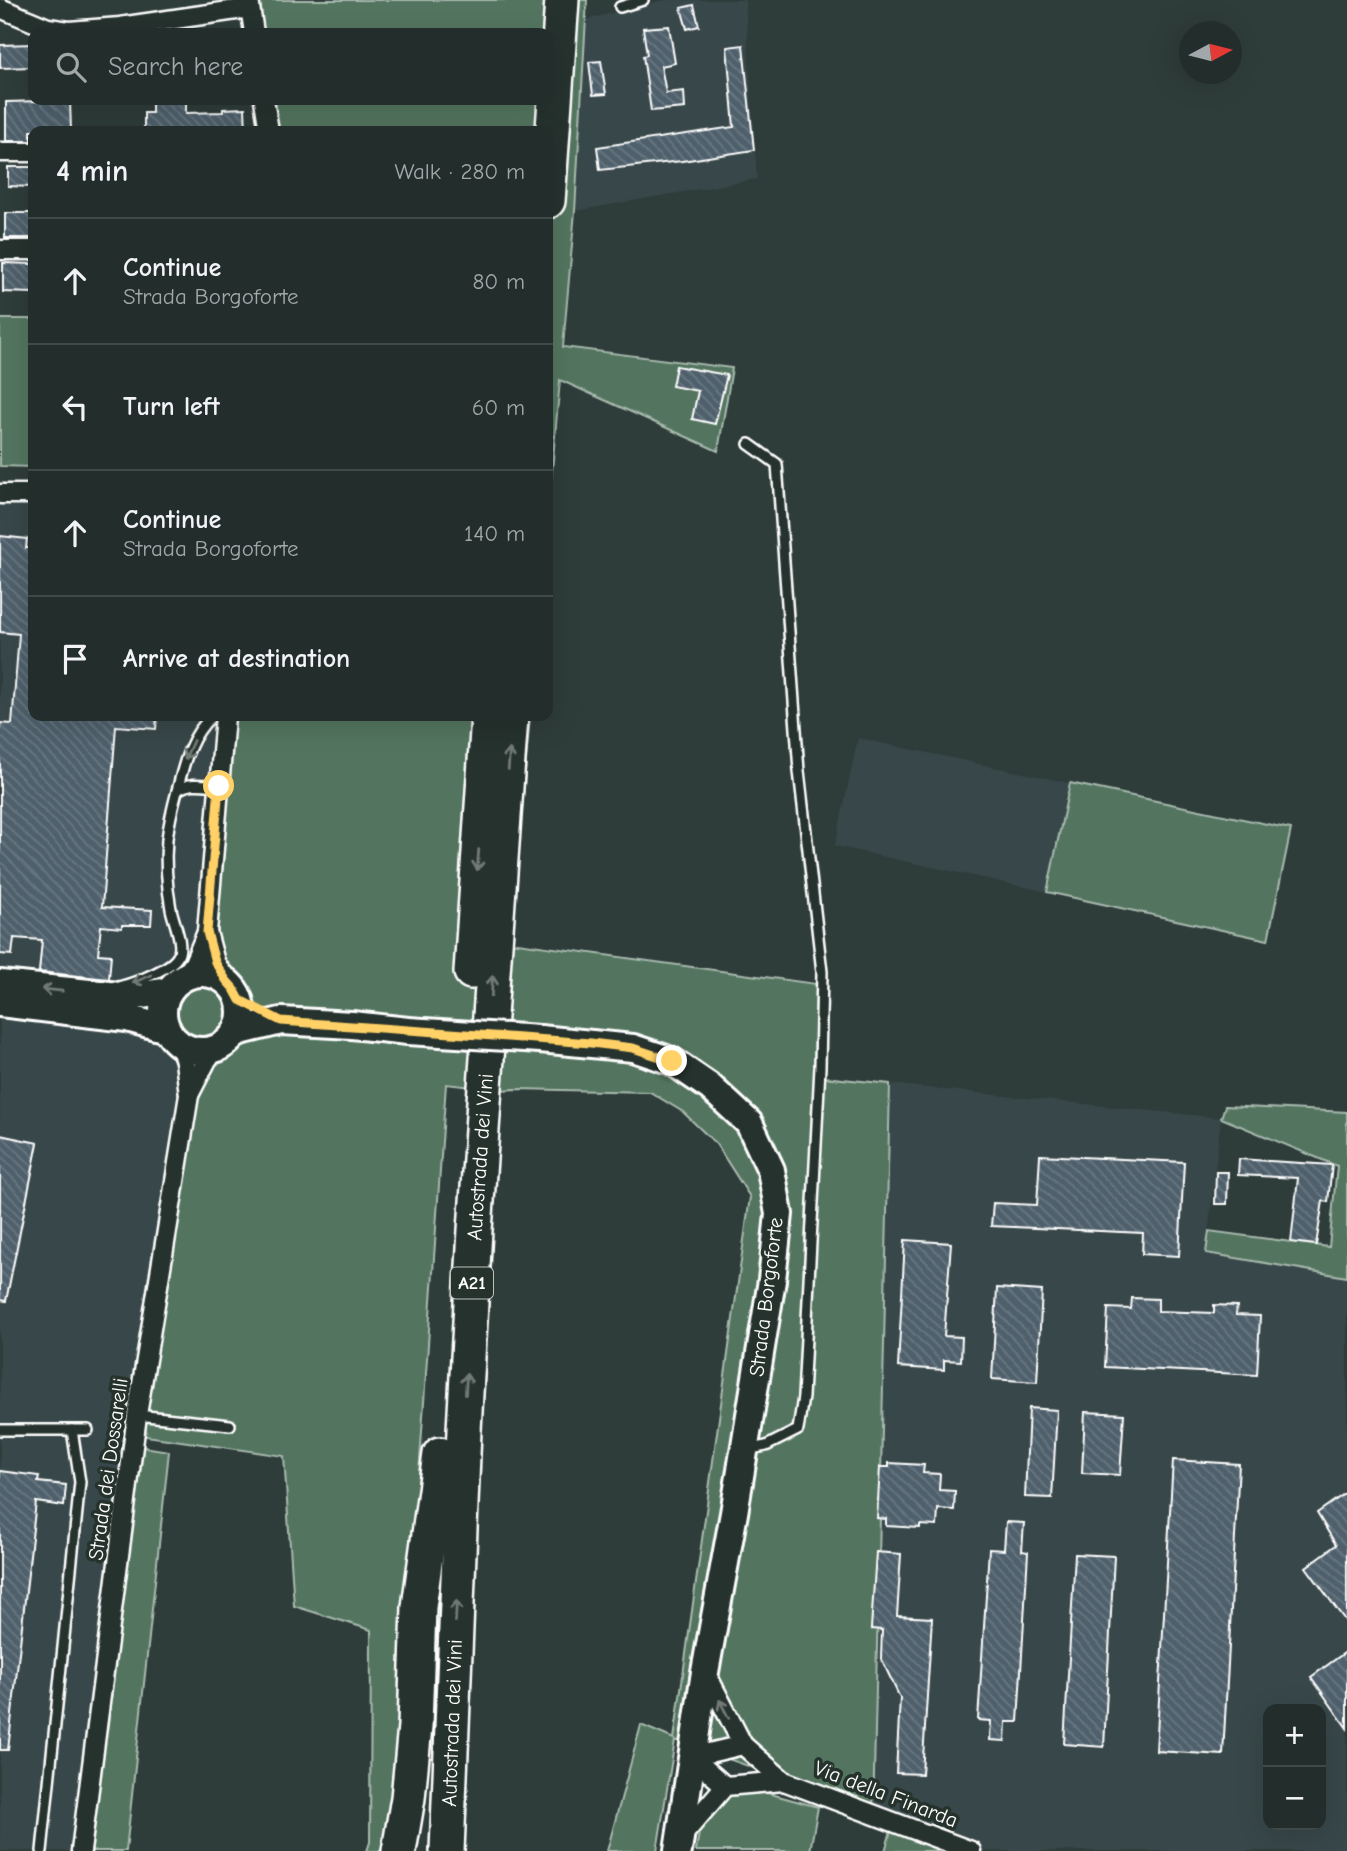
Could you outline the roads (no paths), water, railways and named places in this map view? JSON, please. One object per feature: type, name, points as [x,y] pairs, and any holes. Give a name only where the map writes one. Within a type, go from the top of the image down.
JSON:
[{"type":"highway","points":[[537,28],[540,0]]},
{"type":"highway","points":[[553,129],[562,0]]},
{"type":"highway","points":[[530,126],[532,105]]},
{"type":"highway","name":"Autostrada dei Vini","points":[[424,1851],[440,1454],[488,721]]},
{"type":"highway","name":"Autostrada dei Vini","points":[[447,1851],[465,1403],[511,721]]},
{"type":"highway","points":[[399,1851],[408,1798],[415,1726],[419,1607],[440,1454]]},
{"type":"main road","points":[[0,984],[129,997],[176,984],[194,973],[204,972],[216,975],[233,990],[281,1021]]},
{"type":"main road","points":[[173,1036],[163,1009],[176,984]]},
{"type":"main road","points":[[0,1003],[127,1018],[173,1036],[196,1051],[215,1049],[236,1032],[241,1016],[233,990]]},
{"type":"main road","name":"Strada Borgoforte","points":[[281,1021],[633,1048],[672,1061],[710,1087],[749,1123],[772,1170],[779,1214],[772,1280],[745,1451],[705,1672],[679,1845]]},
{"type":"main road","points":[[236,1032],[281,1021]]},
{"type":"street","points":[[107,28],[250,4],[253,28]]},
{"type":"street","points":[[0,8],[48,28]]},
{"type":"street","points":[[265,105],[268,126]]},
{"type":"street","points":[[0,152],[28,152]]},
{"type":"street","points":[[0,250],[28,250]]},
{"type":"street","points":[[0,494],[28,494]]},
{"type":"street","points":[[176,984],[194,963],[207,932],[225,721]]},
{"type":"street","points":[[207,932],[215,962],[233,990]]},
{"type":"street","name":"Strada dei Dossarelli","points":[[81,1851],[137,1415],[189,1095],[185,1060],[173,1036]]},
{"type":"street","name":"Strada dei Dossarelli","points":[[189,1095],[215,1049]]},
{"type":"street","points":[[705,1672],[743,1745],[784,1780]]},
{"type":"street","points":[[692,1757],[743,1745]]},
{"type":"street","points":[[692,1757],[725,1786]]},
{"type":"street","points":[[679,1845],[725,1786],[784,1780]]},
{"type":"street","name":"Via della Finarda","points":[[784,1780],[971,1851]]},
{"type":"lane","points":[[620,7],[643,0]]},
{"type":"lane","points":[[745,1451],[766,1446],[798,1430],[802,1408],[820,1067],[822,972],[799,771],[777,464],[749,444]]},
{"type":"lane","points":[[89,993],[128,985],[146,978],[175,961],[180,954],[171,908],[167,838],[186,755],[201,726],[206,721]]},
{"type":"lane","points":[[177,791],[184,785],[192,784],[219,786]]},
{"type":"lane","points":[[137,1415],[230,1425]]},
{"type":"lane","points":[[0,1430],[88,1430]]},
{"type":"lane","points":[[42,1851],[80,1482],[72,1430]]}]
